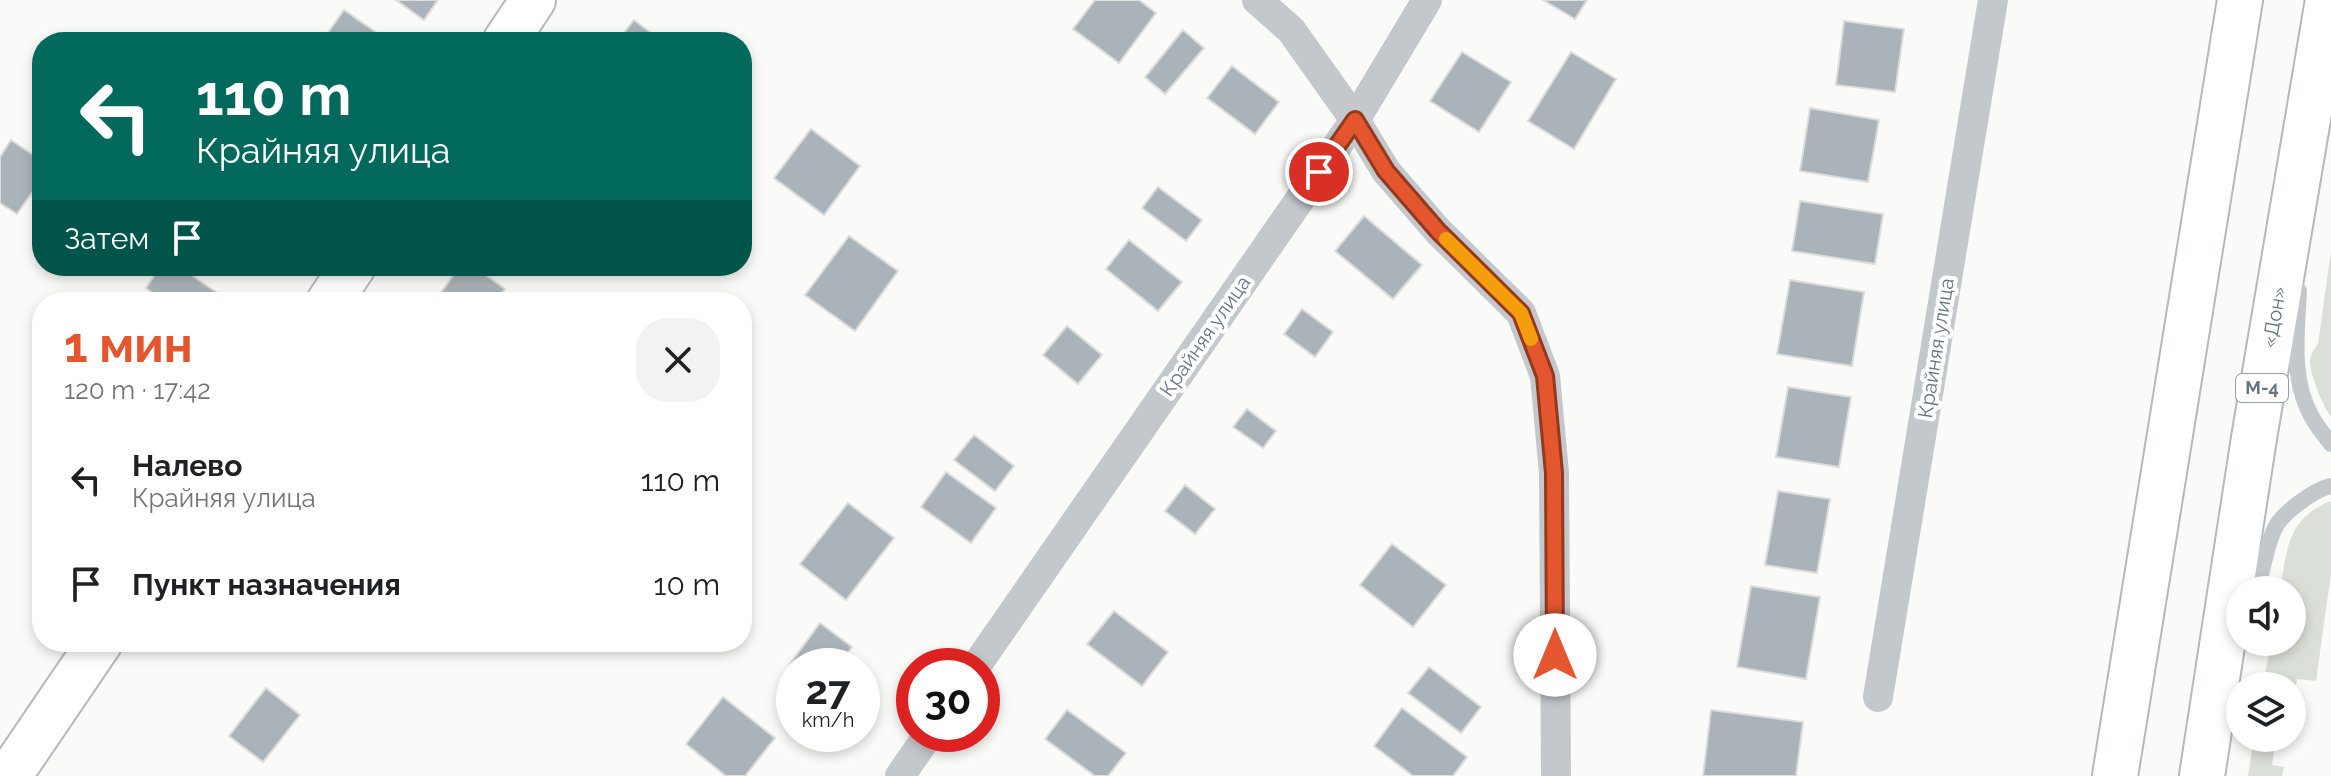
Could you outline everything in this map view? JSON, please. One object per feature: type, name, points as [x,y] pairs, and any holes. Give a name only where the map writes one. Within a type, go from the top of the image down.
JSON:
[{"type":"main road","points":[[512,32],[533,0]]},
{"type":"main road","points":[[2115,776],[2240,0]]},
{"type":"main road","name":"«Дон»","points":[[2203,776],[2254,438],[2328,0]]},
{"type":"main road","points":[[9,776],[93,652]]},
{"type":"street","points":[[1257,0],[1291,30],[1355,120],[1386,171],[1438,231],[1521,313],[1545,376],[1554,473],[1556,776]]},
{"type":"street","name":"Крайняя улица","points":[[988,648],[1355,120],[1427,0]]},
{"type":"street","name":"Крайняя улица","points":[[1878,697],[1993,0]]},
{"type":"street","points":[[900,776],[917,752]]},
{"type":"lane","points":[[2307,122],[2296,355],[2300,387],[2311,417],[2331,444]]},
{"type":"lane","points":[[2261,576],[2276,526],[2297,505],[2324,487],[2331,486]]},
{"type":"lane","points":[[2203,776],[2238,657]]},
{"type":"shaded area","points":[[2331,251],[2331,417],[2312,375],[2310,362],[2318,344]]},
{"type":"shaded area","points":[[2331,501],[2331,573],[2316,681],[2306,680],[2306,672],[2266,672],[2268,656],[2306,656],[2306,576],[2282,576],[2297,526],[2316,508]]},
{"type":"shaded area","points":[[2252,752],[2274,752],[2272,765],[2284,767],[2282,776],[2248,776]]},
{"type":"building","points":[[396,0],[438,0],[424,20]]},
{"type":"building","points":[[1095,0],[1139,0],[1156,13],[1119,63],[1073,29]]},
{"type":"building","points":[[1543,0],[1587,0],[1575,19]]},
{"type":"building","points":[[344,10],[376,32],[329,32]]},
{"type":"building","points":[[634,20],[650,32],[625,32]]},
{"type":"building","points":[[1844,21],[1904,29],[1895,92],[1836,85]]},
{"type":"building","points":[[1183,30],[1204,48],[1165,94],[1145,77]]},
{"type":"building","points":[[1462,52],[1511,82],[1479,132],[1430,101]]},
{"type":"building","points":[[1571,52],[1616,79],[1574,149],[1528,121]]},
{"type":"building","points":[[1232,66],[1279,102],[1255,134],[1207,98]]},
{"type":"building","points":[[1810,108],[1879,120],[1868,182],[1800,171]]},
{"type":"building","points":[[811,129],[860,166],[824,215],[774,178]]},
{"type":"building","points":[[11,140],[32,154],[32,192],[17,214],[0,203],[0,157]]},
{"type":"building","points":[[1158,187],[1202,220],[1186,241],[1142,208]]},
{"type":"building","points":[[1800,201],[1883,214],[1875,264],[1792,251]]},
{"type":"building","points":[[1364,216],[1422,265],[1393,299],[1335,251]]},
{"type":"building","points":[[849,236],[898,271],[855,331],[805,295]]},
{"type":"building","points":[[1129,240],[1182,282],[1158,311],[1106,269]]},
{"type":"building","points":[[154,276],[193,276],[216,292],[151,292],[146,288]]},
{"type":"building","points":[[453,276],[487,276],[505,289],[503,292],[441,292]]},
{"type":"building","points":[[1790,280],[1864,292],[1852,366],[1777,354]]},
{"type":"building","points":[[1302,309],[1333,332],[1315,357],[1284,334]]},
{"type":"building","points":[[1067,326],[1102,355],[1078,384],[1043,355]]},
{"type":"building","points":[[1788,387],[1851,397],[1839,467],[1776,457]]},
{"type":"building","points":[[1247,409],[1276,431],[1263,448],[1233,427]]},
{"type":"building","points":[[974,435],[1014,466],[995,491],[954,460]]},
{"type":"building","points":[[946,472],[996,508],[971,543],[921,507]]},
{"type":"building","points":[[1185,485],[1215,509],[1195,534],[1165,511]]},
{"type":"building","points":[[1778,491],[1830,499],[1817,573],[1765,565]]},
{"type":"building","points":[[848,503],[894,538],[846,600],[800,564]]},
{"type":"building","points":[[1392,544],[1446,585],[1413,627],[1360,585]]},
{"type":"building","points":[[1751,586],[1820,597],[1806,679],[1737,667]]},
{"type":"building","points":[[1114,611],[1168,652],[1142,686],[1087,644]]},
{"type":"building","points":[[820,623],[852,647],[851,648],[802,648]]},
{"type":"building","points":[[1429,667],[1481,707],[1461,733],[1408,693]]},
{"type":"building","points":[[266,688],[300,715],[263,762],[229,736]]},
{"type":"building","points":[[723,697],[775,738],[745,776],[726,776],[686,744]]},
{"type":"building","points":[[1402,708],[1467,757],[1453,776],[1413,776],[1374,746]]},
{"type":"building","points":[[1067,710],[1126,753],[1108,776],[1095,776],[1045,739]]},
{"type":"building","points":[[1711,710],[1803,722],[1796,776],[1703,776]]},
{"type":"slow traffic","points":[[1446,239],[1521,313],[1531,339]]},
{"type":"route","points":[[1319,172],[1355,120],[1386,171],[1438,231],[1521,313],[1545,376],[1554,473],[1555,655]]}]
